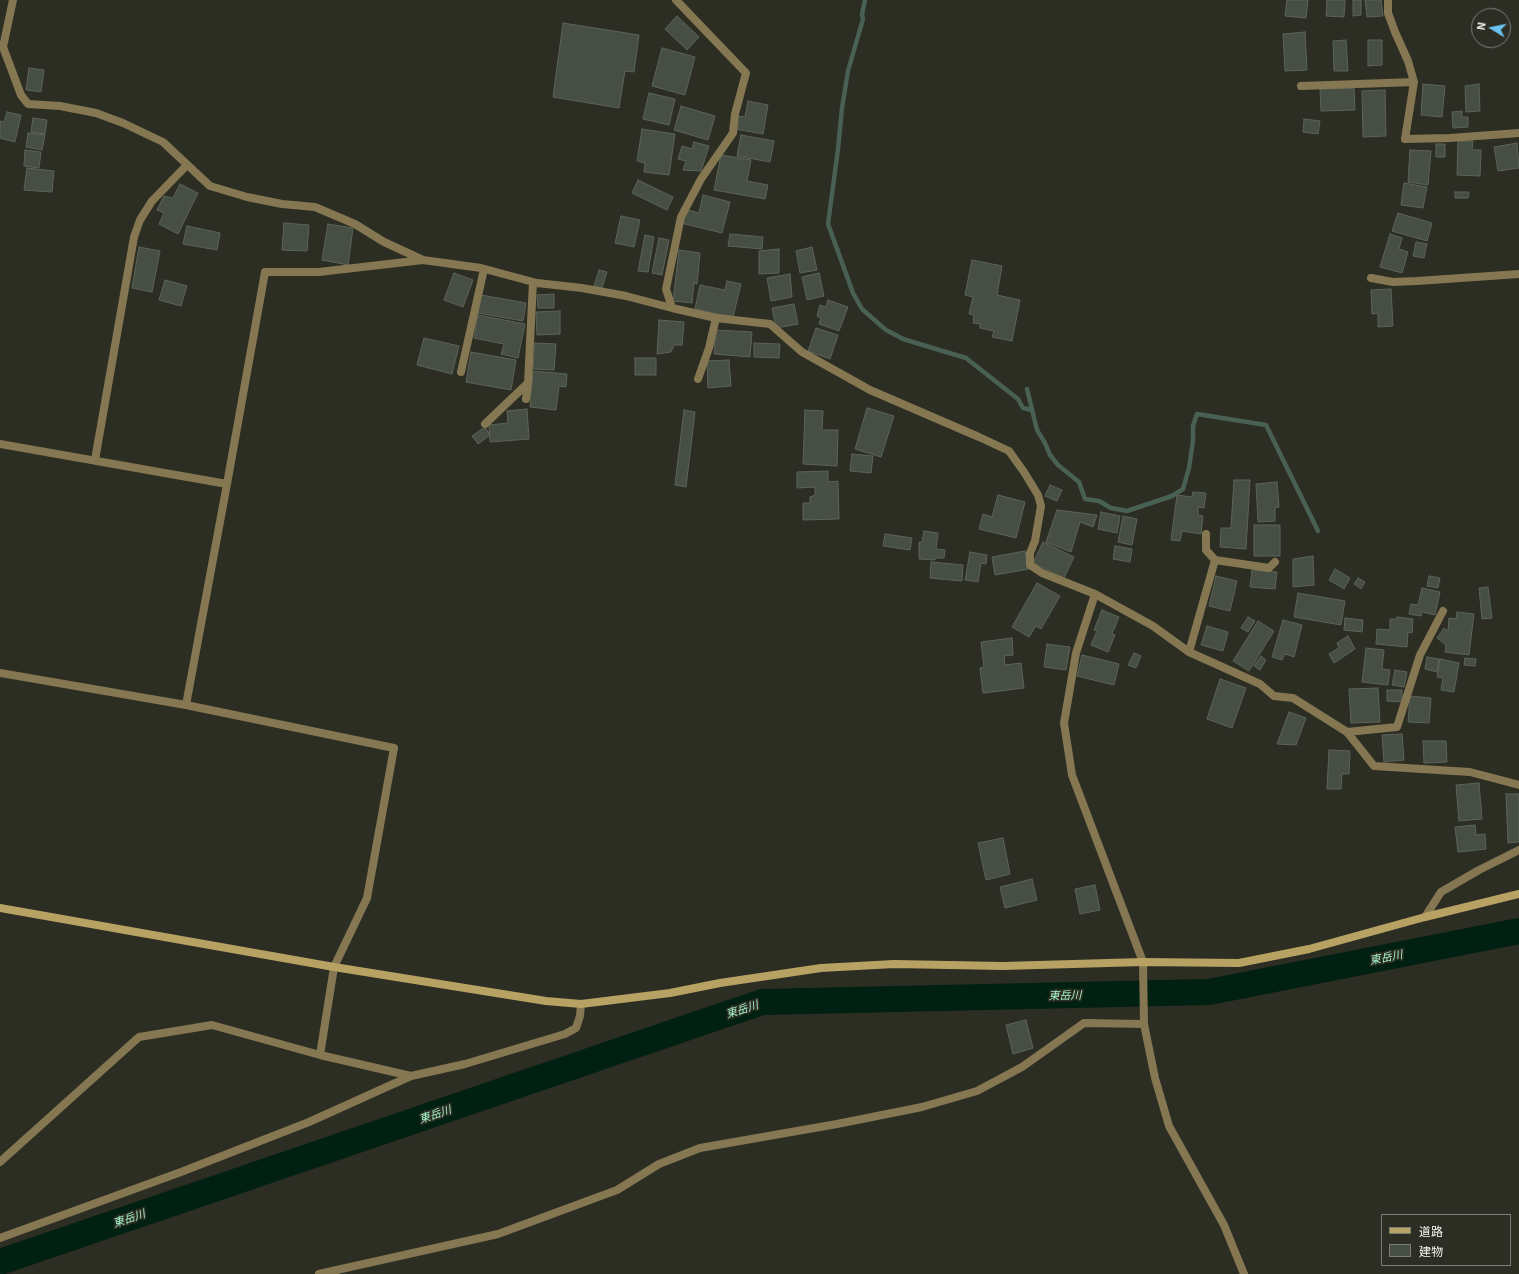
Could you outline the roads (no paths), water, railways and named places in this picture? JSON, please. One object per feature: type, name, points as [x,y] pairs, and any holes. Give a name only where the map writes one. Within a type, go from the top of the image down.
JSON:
[{"type":"street","points":[[13,0],[1,47],[21,95],[28,104],[60,106],[96,113],[123,123],[163,142],[210,186],[254,199],[282,204],[315,207],[355,224],[384,242],[423,260]]},
{"type":"street","points":[[672,308],[666,289],[681,217],[702,179],[733,132],[746,73],[676,0]]},
{"type":"street","points":[[1388,0],[1388,13],[1408,61],[1414,82],[1405,139],[1450,138],[1519,133]]},
{"type":"street","points":[[1301,86],[1414,82]]},
{"type":"street","points":[[95,460],[134,237],[140,220],[152,201],[187,165]]},
{"type":"street","points":[[186,705],[265,272],[319,272],[423,260],[484,269],[533,282],[582,288],[626,296],[716,318],[770,324],[802,352],[870,390],[1009,451],[1038,495],[1041,506],[1035,541],[1030,552],[1030,565],[1042,573],[1095,594],[1153,626],[1189,652],[1260,684],[1274,696],[1293,698],[1348,732],[1374,766],[1470,772],[1519,785]]},
{"type":"street","points":[[461,372],[484,269]]},
{"type":"street","points":[[1371,278],[1393,282],[1519,274]]},
{"type":"street","points":[[526,399],[533,282]]},
{"type":"street","points":[[698,379],[709,348],[716,318]]},
{"type":"street","points":[[485,424],[528,383]]},
{"type":"street","points":[[0,444],[227,484]]},
{"type":"street","points":[[1206,534],[1206,550],[1215,560],[1269,568],[1276,562]]},
{"type":"street","points":[[1189,652],[1215,560]]},
{"type":"street","points":[[1095,594],[1076,653],[1064,723],[1072,775],[1143,962],[1144,1024],[1155,1078],[1169,1126],[1224,1225],[1244,1274]]},
{"type":"street","points":[[1348,732],[1397,727],[1420,654],[1443,611]]},
{"type":"street","points":[[0,673],[186,705],[394,748],[367,898],[334,967],[320,1055]]},
{"type":"street","points":[[1425,917],[1441,892],[1519,850]]},
{"type":"street","points":[[0,908],[334,967],[546,1001],[581,1004],[670,993],[720,983],[822,968],[894,964],[1003,966],[1143,962],[1239,963],[1309,949],[1425,917],[1519,894]]},
{"type":"street","points":[[0,1238],[181,1172],[309,1122],[411,1076],[465,1064],[565,1034],[576,1028],[580,1016],[581,1004]]},
{"type":"street","points":[[319,1274],[498,1234],[616,1190],[659,1164],[700,1148],[837,1124],[906,1110],[977,1091],[1022,1067],[1084,1023],[1144,1024]]},
{"type":"street","points":[[0,1162],[139,1037],[212,1025],[320,1055],[411,1076]]},
{"type":"waterway","points":[[865,0],[862,14],[863,19],[848,71],[828,224],[853,293],[862,309],[886,330],[903,339],[966,358],[1018,399],[1023,408],[1032,410]]},
{"type":"waterway","points":[[1027,389],[1037,430],[1050,455],[1058,465],[1079,482],[1085,499],[1099,501],[1111,508],[1127,511],[1172,496],[1183,489],[1189,468],[1193,441],[1193,426],[1197,414],[1266,425],[1318,531]]},
{"type":"waterway","name":"東岳川","points":[[0,1262],[762,1002],[1209,992],[1519,931]]}]
